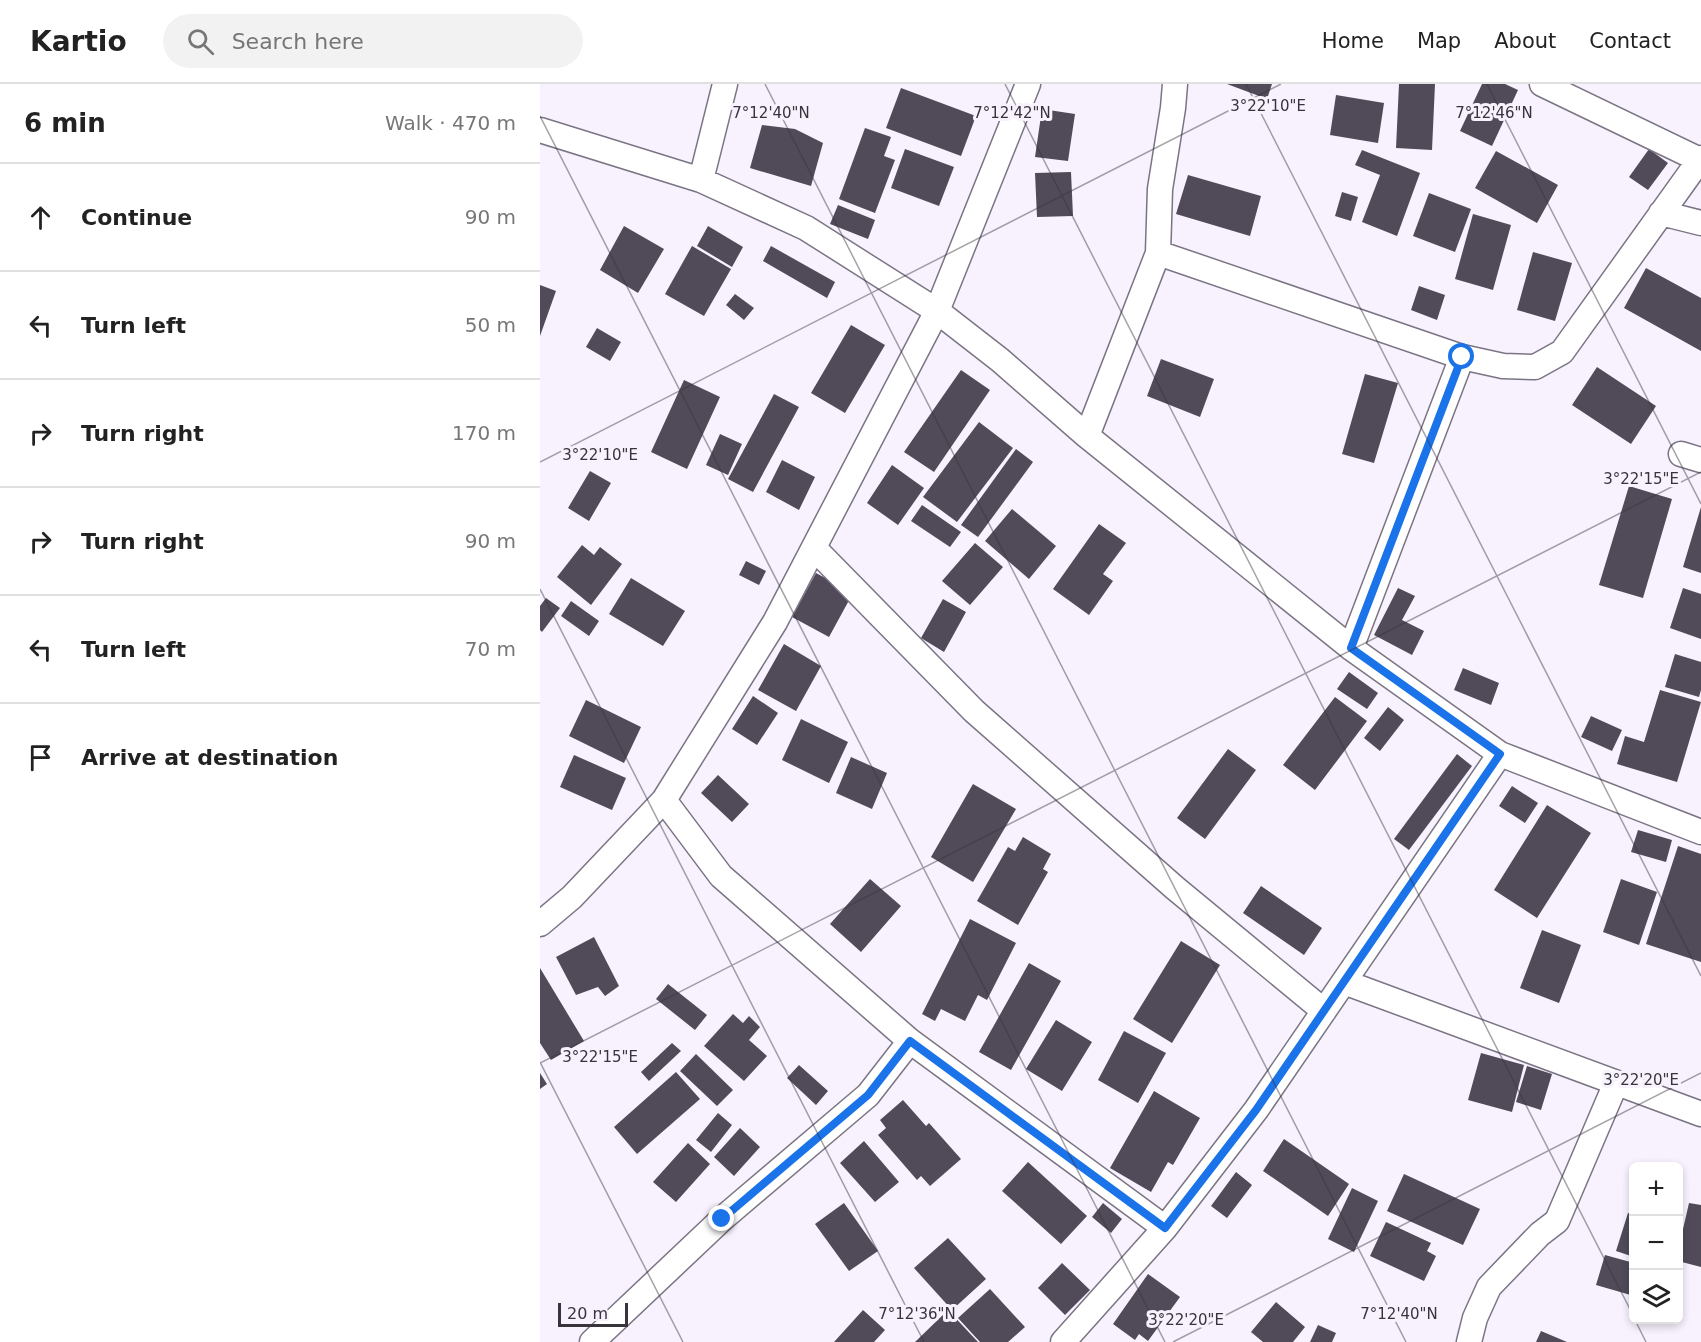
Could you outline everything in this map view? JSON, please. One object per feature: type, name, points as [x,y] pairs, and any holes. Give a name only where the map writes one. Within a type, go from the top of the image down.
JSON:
[{"type":"street","points":[[701,180],[725,84]]},
{"type":"street","points":[[540,924],[572,897],[664,800],[775,622],[937,311],[1028,84]]},
{"type":"street","points":[[1088,436],[1158,253],[1160,189],[1175,84]]},
{"type":"street","points":[[1158,253],[1462,357],[1503,366],[1535,367],[1562,352],[1700,159],[1542,84]]},
{"type":"street","points":[[540,130],[701,180],[806,228],[937,311],[1351,648],[1500,754],[1701,832]]},
{"type":"street","points":[[1662,213],[1701,223]]},
{"type":"street","points":[[1351,648],[1462,357]]},
{"type":"street","points":[[814,548],[974,711],[1176,888],[1324,1011]]},
{"type":"street","points":[[1064,1342],[1165,1228],[1256,1110],[1500,754]]},
{"type":"street","points":[[664,800],[721,876],[910,1041],[1165,1228]]},
{"type":"street","points":[[1344,982],[1701,1114]]},
{"type":"street","points":[[592,1342],[722,1219],[868,1095],[910,1041]]},
{"type":"street","points":[[1469,1342],[1475,1318],[1489,1287],[1540,1234],[1557,1221],[1616,1083]]},
{"type":"building","points":[[1227,84],[1272,84],[1267,99]]},
{"type":"building","points":[[1399,84],[1435,84],[1432,150],[1396,148]]},
{"type":"building","points":[[1482,84],[1505,84],[1518,90],[1492,146],[1460,131]]},
{"type":"building","points":[[901,88],[976,116],[961,156],[886,128]]},
{"type":"building","points":[[1336,95],[1384,103],[1378,143],[1330,135]]},
{"type":"building","points":[[1042,109],[1075,114],[1068,161],[1035,157]]},
{"type":"building","points":[[762,125],[795,129],[823,143],[811,186],[750,168]]},
{"type":"building","points":[[865,128],[891,137],[884,156],[895,160],[875,213],[839,199]]},
{"type":"building","points":[[905,149],[954,167],[939,206],[891,188]]},
{"type":"building","points":[[1649,149],[1668,163],[1648,190],[1629,177]]},
{"type":"building","points":[[1362,150],[1420,173],[1397,236],[1362,222],[1380,175],[1355,165]]},
{"type":"building","points":[[1496,151],[1558,185],[1537,223],[1475,188]]},
{"type":"building","points":[[1071,172],[1073,216],[1037,217],[1035,173]]},
{"type":"building","points":[[1188,175],[1261,196],[1250,236],[1176,214]]},
{"type":"building","points":[[1342,192],[1358,197],[1351,221],[1335,216]]},
{"type":"building","points":[[1429,193],[1471,209],[1455,252],[1413,236]]},
{"type":"building","points":[[838,205],[875,220],[868,239],[830,224]]},
{"type":"building","points":[[1473,214],[1511,225],[1493,290],[1455,279]]},
{"type":"building","points":[[624,226],[664,249],[638,293],[600,270]]},
{"type":"building","points":[[708,226],[743,247],[732,267],[697,246]]},
{"type":"building","points":[[692,246],[731,269],[704,316],[665,294]]},
{"type":"building","points":[[771,246],[835,282],[827,298],[763,261]]},
{"type":"building","points":[[1533,252],[1572,263],[1555,321],[1517,310]]},
{"type":"building","points":[[1646,268],[1701,298],[1701,351],[1624,308]]},
{"type":"building","points":[[540,285],[556,291],[540,336]]},
{"type":"building","points":[[1419,286],[1445,295],[1437,320],[1411,310]]},
{"type":"building","points":[[735,294],[754,308],[744,320],[726,305]]},
{"type":"building","points":[[851,325],[885,345],[845,413],[811,393]]},
{"type":"building","points":[[597,328],[621,342],[610,361],[586,347]]},
{"type":"building","points":[[1161,359],[1214,379],[1200,417],[1147,396]]},
{"type":"building","points":[[1597,367],[1656,406],[1631,444],[1572,405]]},
{"type":"building","points":[[961,370],[990,390],[934,472],[904,452]]},
{"type":"building","points":[[1365,374],[1398,383],[1374,463],[1342,454]]},
{"type":"building","points":[[684,380],[720,397],[687,469],[651,452]]},
{"type":"building","points":[[774,394],[799,407],[753,492],[728,479]]},
{"type":"building","points":[[979,422],[1013,448],[957,522],[923,497]]},
{"type":"building","points":[[720,434],[742,444],[728,475],[706,465]]},
{"type":"building","points":[[1016,449],[1033,462],[978,537],[961,525]]},
{"type":"building","points":[[782,460],[815,477],[799,510],[766,492]]},
{"type":"building","points":[[892,465],[924,488],[898,525],[867,503]]},
{"type":"building","points":[[590,471],[611,483],[589,521],[568,508]]},
{"type":"building","points":[[1629,486],[1672,499],[1643,598],[1599,585]]},
{"type":"building","points":[[922,505],[961,532],[950,547],[911,521]]},
{"type":"building","points":[[1701,507],[1701,573],[1683,567]]},
{"type":"building","points":[[1012,509],[1056,546],[1029,579],[985,541]]},
{"type":"building","points":[[1099,524],[1126,543],[1103,574],[1113,581],[1089,615],[1053,589]]},
{"type":"building","points":[[975,543],[1003,567],[970,605],[942,581]]},
{"type":"building","points":[[582,545],[594,555],[600,547],[622,564],[591,605],[557,577]]},
{"type":"building","points":[[746,561],[766,571],[759,585],[739,575]]},
{"type":"building","points":[[816,573],[853,593],[829,637],[792,617]]},
{"type":"building","points":[[631,578],[685,611],[663,646],[609,614]]},
{"type":"building","points":[[1398,588],[1415,596],[1402,620],[1424,631],[1412,655],[1374,635]]},
{"type":"building","points":[[1683,588],[1701,594],[1701,639],[1670,628]]},
{"type":"building","points":[[546,598],[560,608],[542,632],[540,630],[540,606]]},
{"type":"building","points":[[943,599],[966,612],[944,652],[921,638]]},
{"type":"building","points":[[571,601],[599,621],[589,636],[561,616]]},
{"type":"building","points":[[784,644],[821,666],[796,711],[758,690]]},
{"type":"building","points":[[1675,654],[1701,662],[1699,697],[1665,687]]},
{"type":"building","points":[[1463,668],[1499,683],[1491,705],[1454,690]]},
{"type":"building","points":[[1349,672],[1378,693],[1367,709],[1337,689]]},
{"type":"building","points":[[1660,690],[1701,702],[1677,782],[1617,764],[1625,736],[1644,742]]},
{"type":"building","points":[[753,696],[778,713],[757,745],[732,729]]},
{"type":"building","points":[[1335,697],[1367,721],[1315,790],[1283,765]]},
{"type":"building","points":[[586,700],[641,727],[624,763],[569,736]]},
{"type":"building","points":[[1388,707],[1404,720],[1380,751],[1364,738]]},
{"type":"building","points":[[1591,716],[1622,730],[1612,751],[1581,737]]},
{"type":"building","points":[[801,719],[848,742],[829,783],[782,760]]},
{"type":"building","points":[[1228,749],[1256,770],[1205,839],[1177,818]]},
{"type":"building","points":[[1457,754],[1472,766],[1409,850],[1394,839]]},
{"type":"building","points":[[574,755],[626,778],[612,810],[560,787]]},
{"type":"building","points":[[851,757],[887,773],[872,809],[836,793]]},
{"type":"building","points":[[718,775],[749,804],[732,822],[701,793]]},
{"type":"building","points":[[973,784],[1016,809],[973,882],[931,857]]},
{"type":"building","points":[[1512,786],[1538,803],[1525,823],[1499,806]]},
{"type":"building","points":[[1547,805],[1591,833],[1537,918],[1494,890]]},
{"type":"building","points":[[1638,830],[1672,840],[1666,862],[1631,852]]},
{"type":"building","points":[[1023,837],[1051,854],[1043,869],[1048,872],[1018,925],[977,901],[1008,847],[1015,851]]},
{"type":"building","points":[[1678,846],[1701,854],[1701,962],[1646,944]]},
{"type":"building","points":[[870,879],[901,906],[861,952],[830,924]]},
{"type":"building","points":[[1621,879],[1657,892],[1639,945],[1603,932]]},
{"type":"building","points":[[1261,886],[1322,928],[1304,955],[1243,913]]},
{"type":"building","points":[[970,919],[1016,943],[987,1000],[978,995],[965,1021],[941,1009],[935,1021],[922,1014]]},
{"type":"building","points":[[1542,930],[1581,945],[1559,1003],[1520,988]]},
{"type":"building","points":[[594,937],[619,986],[605,996],[598,987],[576,995],[556,957]]},
{"type":"building","points":[[1181,941],[1220,965],[1172,1043],[1133,1019]]},
{"type":"building","points":[[1029,963],[1061,981],[1011,1070],[979,1052]]},
{"type":"building","points":[[540,968],[584,1041],[551,1060],[540,1043]]},
{"type":"building","points":[[668,984],[707,1015],[695,1030],[656,999]]},
{"type":"building","points":[[733,1014],[743,1023],[749,1016],[760,1027],[749,1040],[767,1056],[744,1081],[704,1046]]},
{"type":"building","points":[[1056,1020],[1092,1042],[1062,1091],[1026,1069]]},
{"type":"building","points":[[1124,1031],[1166,1053],[1138,1103],[1098,1080]]},
{"type":"building","points":[[672,1043],[681,1051],[649,1081],[641,1072]]},
{"type":"building","points":[[1481,1053],[1524,1065],[1512,1112],[1468,1100]]},
{"type":"building","points":[[696,1054],[733,1090],[717,1106],[680,1071]]},
{"type":"building","points":[[799,1065],[828,1091],[816,1105],[787,1078]]},
{"type":"building","points":[[1527,1066],[1552,1074],[1541,1110],[1516,1102]]},
{"type":"building","points":[[676,1072],[700,1099],[637,1154],[614,1127]]},
{"type":"building","points":[[540,1073],[547,1084],[540,1089]]},
{"type":"building","points":[[1154,1091],[1200,1118],[1173,1165],[1168,1162],[1151,1192],[1110,1168]]},
{"type":"building","points":[[903,1100],[926,1126],[929,1123],[961,1159],[930,1186],[921,1176],[917,1180],[878,1135],[886,1128],[880,1120]]},
{"type":"building","points":[[718,1113],[732,1125],[711,1152],[696,1140]]},
{"type":"building","points":[[740,1128],[760,1147],[734,1176],[714,1157]]},
{"type":"building","points":[[1284,1139],[1349,1184],[1328,1216],[1263,1171]]},
{"type":"building","points":[[864,1141],[899,1182],[875,1202],[840,1163]]},
{"type":"building","points":[[688,1143],[710,1164],[676,1202],[653,1182]]},
{"type":"building","points":[[1028,1162],[1087,1216],[1061,1244],[1002,1191]]},
{"type":"building","points":[[1236,1172],[1252,1185],[1227,1218],[1211,1206]]},
{"type":"building","points":[[1404,1174],[1480,1209],[1463,1245],[1387,1211]]},
{"type":"building","points":[[1352,1188],[1378,1201],[1354,1252],[1328,1239]]},
{"type":"building","points":[[844,1203],[878,1251],[849,1271],[815,1224]]},
{"type":"building","points":[[1103,1203],[1122,1219],[1111,1233],[1092,1217]]},
{"type":"building","points":[[1689,1203],[1701,1205],[1701,1267],[1683,1262],[1683,1229]]},
{"type":"building","points":[[1628,1213],[1629,1213],[1629,1255],[1616,1251]]},
{"type":"building","points":[[1386,1222],[1431,1243],[1427,1251],[1436,1256],[1424,1281],[1370,1256]]},
{"type":"building","points":[[948,1238],[986,1279],[952,1310],[914,1268]]},
{"type":"building","points":[[1605,1255],[1629,1262],[1629,1295],[1596,1285]]},
{"type":"building","points":[[1062,1263],[1090,1290],[1065,1315],[1038,1288]]},
{"type":"building","points":[[1148,1274],[1180,1297],[1148,1341],[1139,1334],[1135,1340],[1113,1324]]},
{"type":"building","points":[[990,1289],[1025,1327],[1008,1342],[980,1342],[958,1318]]},
{"type":"building","points":[[1276,1302],[1305,1327],[1293,1342],[1263,1342],[1251,1332]]},
{"type":"building","points":[[863,1310],[885,1330],[874,1342],[834,1342]]},
{"type":"building","points":[[948,1310],[978,1342],[915,1342]]},
{"type":"building","points":[[1318,1325],[1336,1333],[1332,1342],[1310,1342]]},
{"type":"building","points":[[1541,1331],[1567,1342],[1536,1342]]},
{"type":"route","points":[[722,1219],[868,1095],[910,1041],[1165,1228],[1256,1110],[1500,754],[1351,648],[1462,357]]}]
